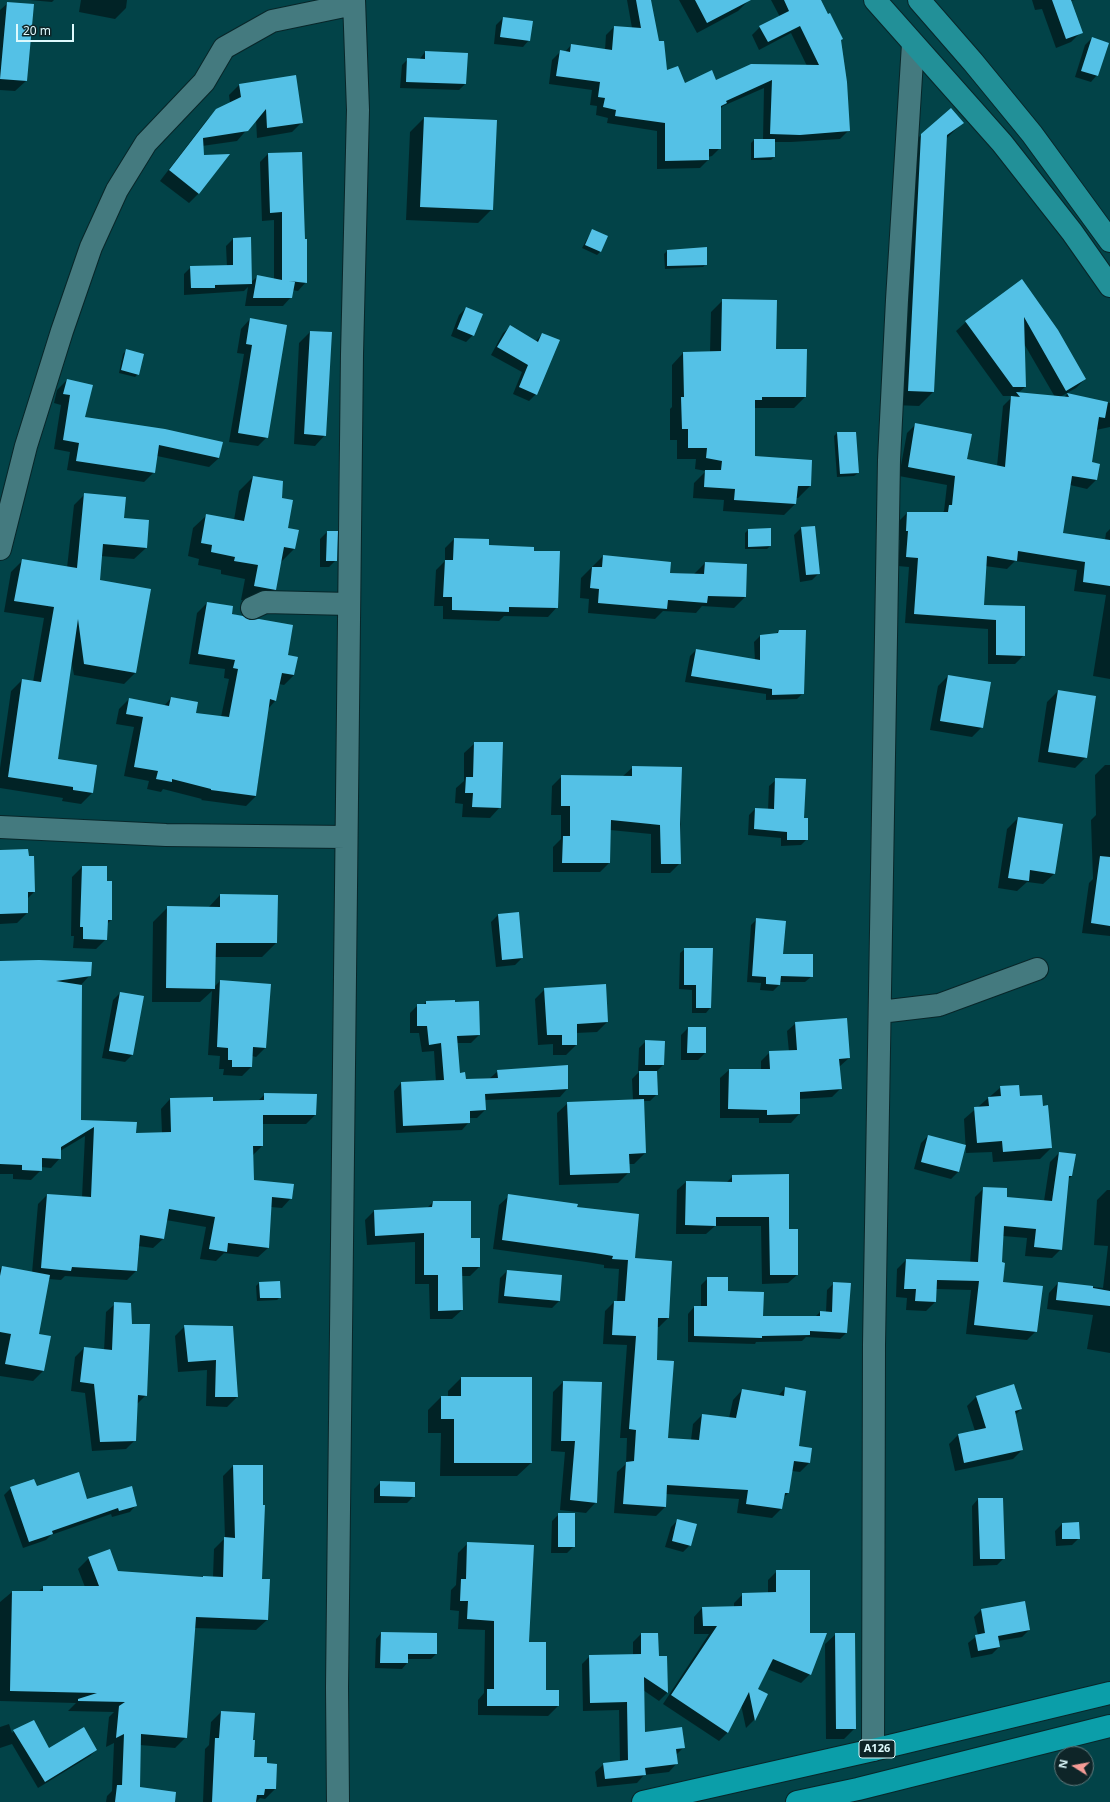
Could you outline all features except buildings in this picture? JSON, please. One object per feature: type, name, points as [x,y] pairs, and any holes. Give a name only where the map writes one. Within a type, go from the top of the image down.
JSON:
[{"type":"highway","name":"A126","points":[[643,1802],[874,1750],[1110,1693]]},
{"type":"highway","points":[[797,1802],[858,1789],[1110,1726]]},
{"type":"main road","points":[[875,0],[1002,143],[1072,232],[1110,286]]},
{"type":"main road","points":[[918,0],[973,62],[1032,134],[1110,241]]},
{"type":"street","points":[[0,549],[26,446],[62,331],[91,247],[117,190],[146,142],[204,82],[224,48],[272,21],[354,2],[358,110],[352,354],[346,837],[337,1687],[338,1802]]},
{"type":"street","points":[[874,1750],[874,1344],[889,460],[897,300],[913,44]]},
{"type":"street","points":[[252,608],[265,602],[349,604]]},
{"type":"street","points":[[0,827],[166,835],[346,837]]},
{"type":"street","points":[[880,1012],[939,1005],[1037,969]]}]
